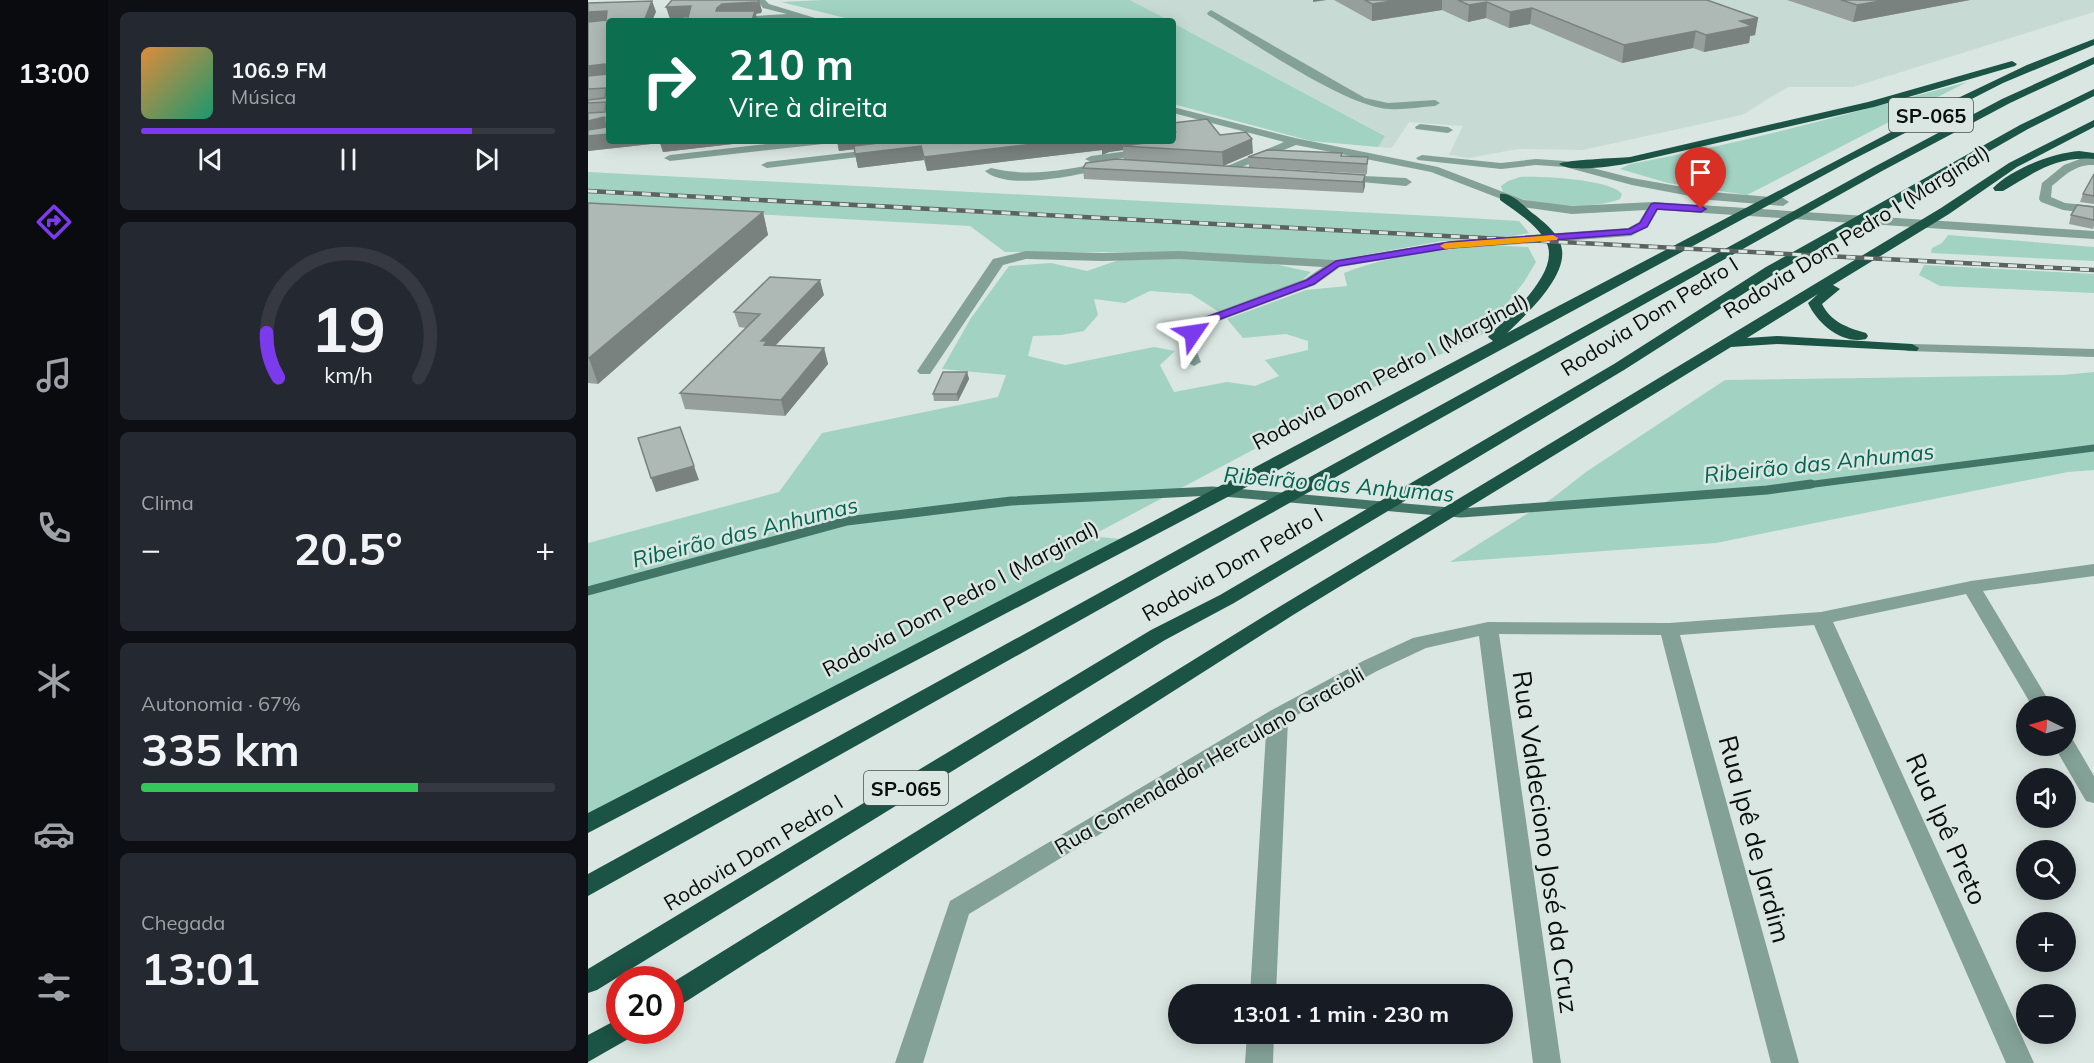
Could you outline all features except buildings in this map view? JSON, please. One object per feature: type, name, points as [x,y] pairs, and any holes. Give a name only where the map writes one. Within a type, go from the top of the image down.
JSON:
[{"type":"highway","points":[[1565,164],[1602,164],[1630,160],[1809,121],[1913,94],[2094,40]]},
{"type":"highway","name":"Rodovia Dom Pedro I (Marginal)","points":[[588,824],[1468,361],[1648,262],[1946,107],[2032,65],[2094,40]]},
{"type":"highway","name":"Rodovia Dom Pedro I","points":[[588,886],[821,759],[1143,576],[1704,266],[2006,101],[2094,60]]},
{"type":"highway","name":"Rodovia Dom Pedro I","points":[[588,982],[1158,635],[1227,599],[1619,367],[1771,270],[2024,127],[2094,92]]},
{"type":"highway","name":"Rodovia Dom Pedro I (Marginal)","points":[[684,989],[1286,611],[1945,211],[2031,155],[2094,123]]},
{"type":"highway","points":[[1968,195],[1989,193],[2052,157],[2071,154],[2094,156]]},
{"type":"highway","points":[[1468,361],[1510,323],[1545,281],[1556,262],[1556,248],[1550,237],[1504,197]]},
{"type":"highway","points":[[1842,272],[1834,287],[1815,303],[1823,319],[1845,332],[1912,348]]},
{"type":"highway","points":[[1726,343],[1777,340],[1912,348]]},
{"type":"highway","points":[[588,1050],[606,1039]]},
{"type":"street","points":[[761,0],[766,6],[810,18]]},
{"type":"street","points":[[1211,13],[1311,73],[1362,100],[1388,106],[1435,103]]},
{"type":"street","points":[[772,18],[803,16]]},
{"type":"street","points":[[1179,112],[1295,141],[1402,159],[1501,166],[1536,162],[1565,164],[1632,181],[1711,196],[2018,222],[2094,234]]},
{"type":"street","points":[[1420,127],[1448,130]]},
{"type":"street","points":[[1256,174],[1216,171],[1295,141]]},
{"type":"street","points":[[670,158],[796,144]]},
{"type":"street","points":[[1030,166],[1161,150],[1169,146],[1168,144]]},
{"type":"street","points":[[767,165],[893,150]]},
{"type":"street","points":[[1402,159],[1485,188],[1504,197],[1531,204],[1572,210],[1654,206],[2094,234]]},
{"type":"street","points":[[2094,162],[2075,163],[2060,173],[2046,185],[2045,199],[2063,206],[2094,210]]},
{"type":"street","points":[[991,171],[1005,177],[1020,178],[1108,165],[1128,166]]},
{"type":"street","points":[[1485,188],[1484,179],[1501,166]]},
{"type":"street","points":[[1325,177],[1406,182]]},
{"type":"street","points":[[925,371],[998,262],[1026,255],[1103,257],[1179,255],[1336,264],[1450,245],[1631,232],[1644,225],[1654,206]]},
{"type":"street","points":[[1194,362],[1187,345],[1193,333],[1203,322],[1311,282],[1336,264]]},
{"type":"street","points":[[1912,348],[2094,353]]},
{"type":"street","name":"Rua Comendador Herculano Gracioli","points":[[909,1063],[959,908],[1278,716],[1370,666],[1420,643],[1488,628],[1669,629],[1821,618],[1971,587],[2094,570]]},
{"type":"street","points":[[1971,587],[2036,696]]},
{"type":"street","name":"Rua Ipê Preto","points":[[1821,618],[2020,1063]]},
{"type":"street","name":"Rua Valdeciono José da Cruz","points":[[1488,628],[1547,1063]]},
{"type":"street","name":"Rua Ipê de Jardim","points":[[1669,629],[1785,1063]]},
{"type":"street","points":[[1264,984],[1278,716]]},
{"type":"street","points":[[2071,756],[2094,795]]},
{"type":"street","points":[[1259,1063],[1260,1044]]},
{"type":"shaded area","points":[[1130,0],[2094,0],[2094,12],[1853,87],[1788,87],[1742,115],[1583,150],[1518,149],[1469,158],[1449,155],[1463,126],[1409,122],[1392,148],[1378,147],[1384,135],[1176,24],[1176,18],[1164,18]]},
{"type":"green space","points":[[1130,0],[1164,18],[845,18],[781,2]]},
{"type":"green space","points":[[1176,25],[1385,136],[1378,147],[1311,141],[1176,105]]},
{"type":"green space","points":[[1967,82],[1747,195],[1668,183],[1620,169],[1630,164],[1757,137]]},
{"type":"green space","points":[[588,172],[1519,221],[1529,233],[1492,240],[1442,241],[1337,260],[1185,252],[1005,252],[970,226],[588,205]]},
{"type":"green space","points":[[1520,177],[1590,182],[1615,189],[1622,194],[1620,199],[1608,203],[1577,206],[1529,201],[1503,192],[1501,186]]},
{"type":"green space","points":[[1948,235],[2094,247],[2094,261],[1931,253],[1932,248],[1942,243]]},
{"type":"green space","points":[[1485,245],[1528,247],[1536,262],[1524,282],[1483,334],[1341,403],[1091,536],[1130,540],[588,826],[588,543],[779,492],[822,433],[998,397],[1006,375],[942,369],[971,318],[1009,266],[1051,263],[1087,271],[1122,259],[1186,255],[1279,265],[1311,272],[1291,290],[1219,312],[1191,294],[1150,291],[1125,303],[1094,299],[1098,315],[1084,331],[1033,336],[1028,356],[1065,365],[1154,347],[1175,351],[1160,365],[1174,392],[1227,382],[1255,386],[1279,376],[1265,360],[1308,350],[1308,341],[1286,334],[1243,338],[1227,319],[1306,290],[1347,286],[1344,273],[1378,262],[1413,254]]},
{"type":"green space","points":[[1924,265],[2094,274],[2094,293],[1940,286],[1919,275]]},
{"type":"green space","points":[[2094,372],[2094,470],[2068,472],[1716,543],[1450,562],[1554,497],[1586,472],[1725,380],[2063,375]]},
{"type":"waterway","name":"Ribeirão das Anhumas","points":[[1799,486],[2094,448]]},
{"type":"waterway","name":"Ribeirão das Anhumas","points":[[588,591],[847,521],[1011,501],[1212,491],[1461,513],[1767,490],[1811,484]]},
{"type":"railway","points":[[588,191],[2094,270]]},
{"type":"slow traffic","points":[[1445,246],[1553,238]]},
{"type":"route","points":[[1193,333],[1203,322],[1311,282],[1336,264],[1450,245],[1631,232],[1644,225],[1654,206],[1701,209]]}]
